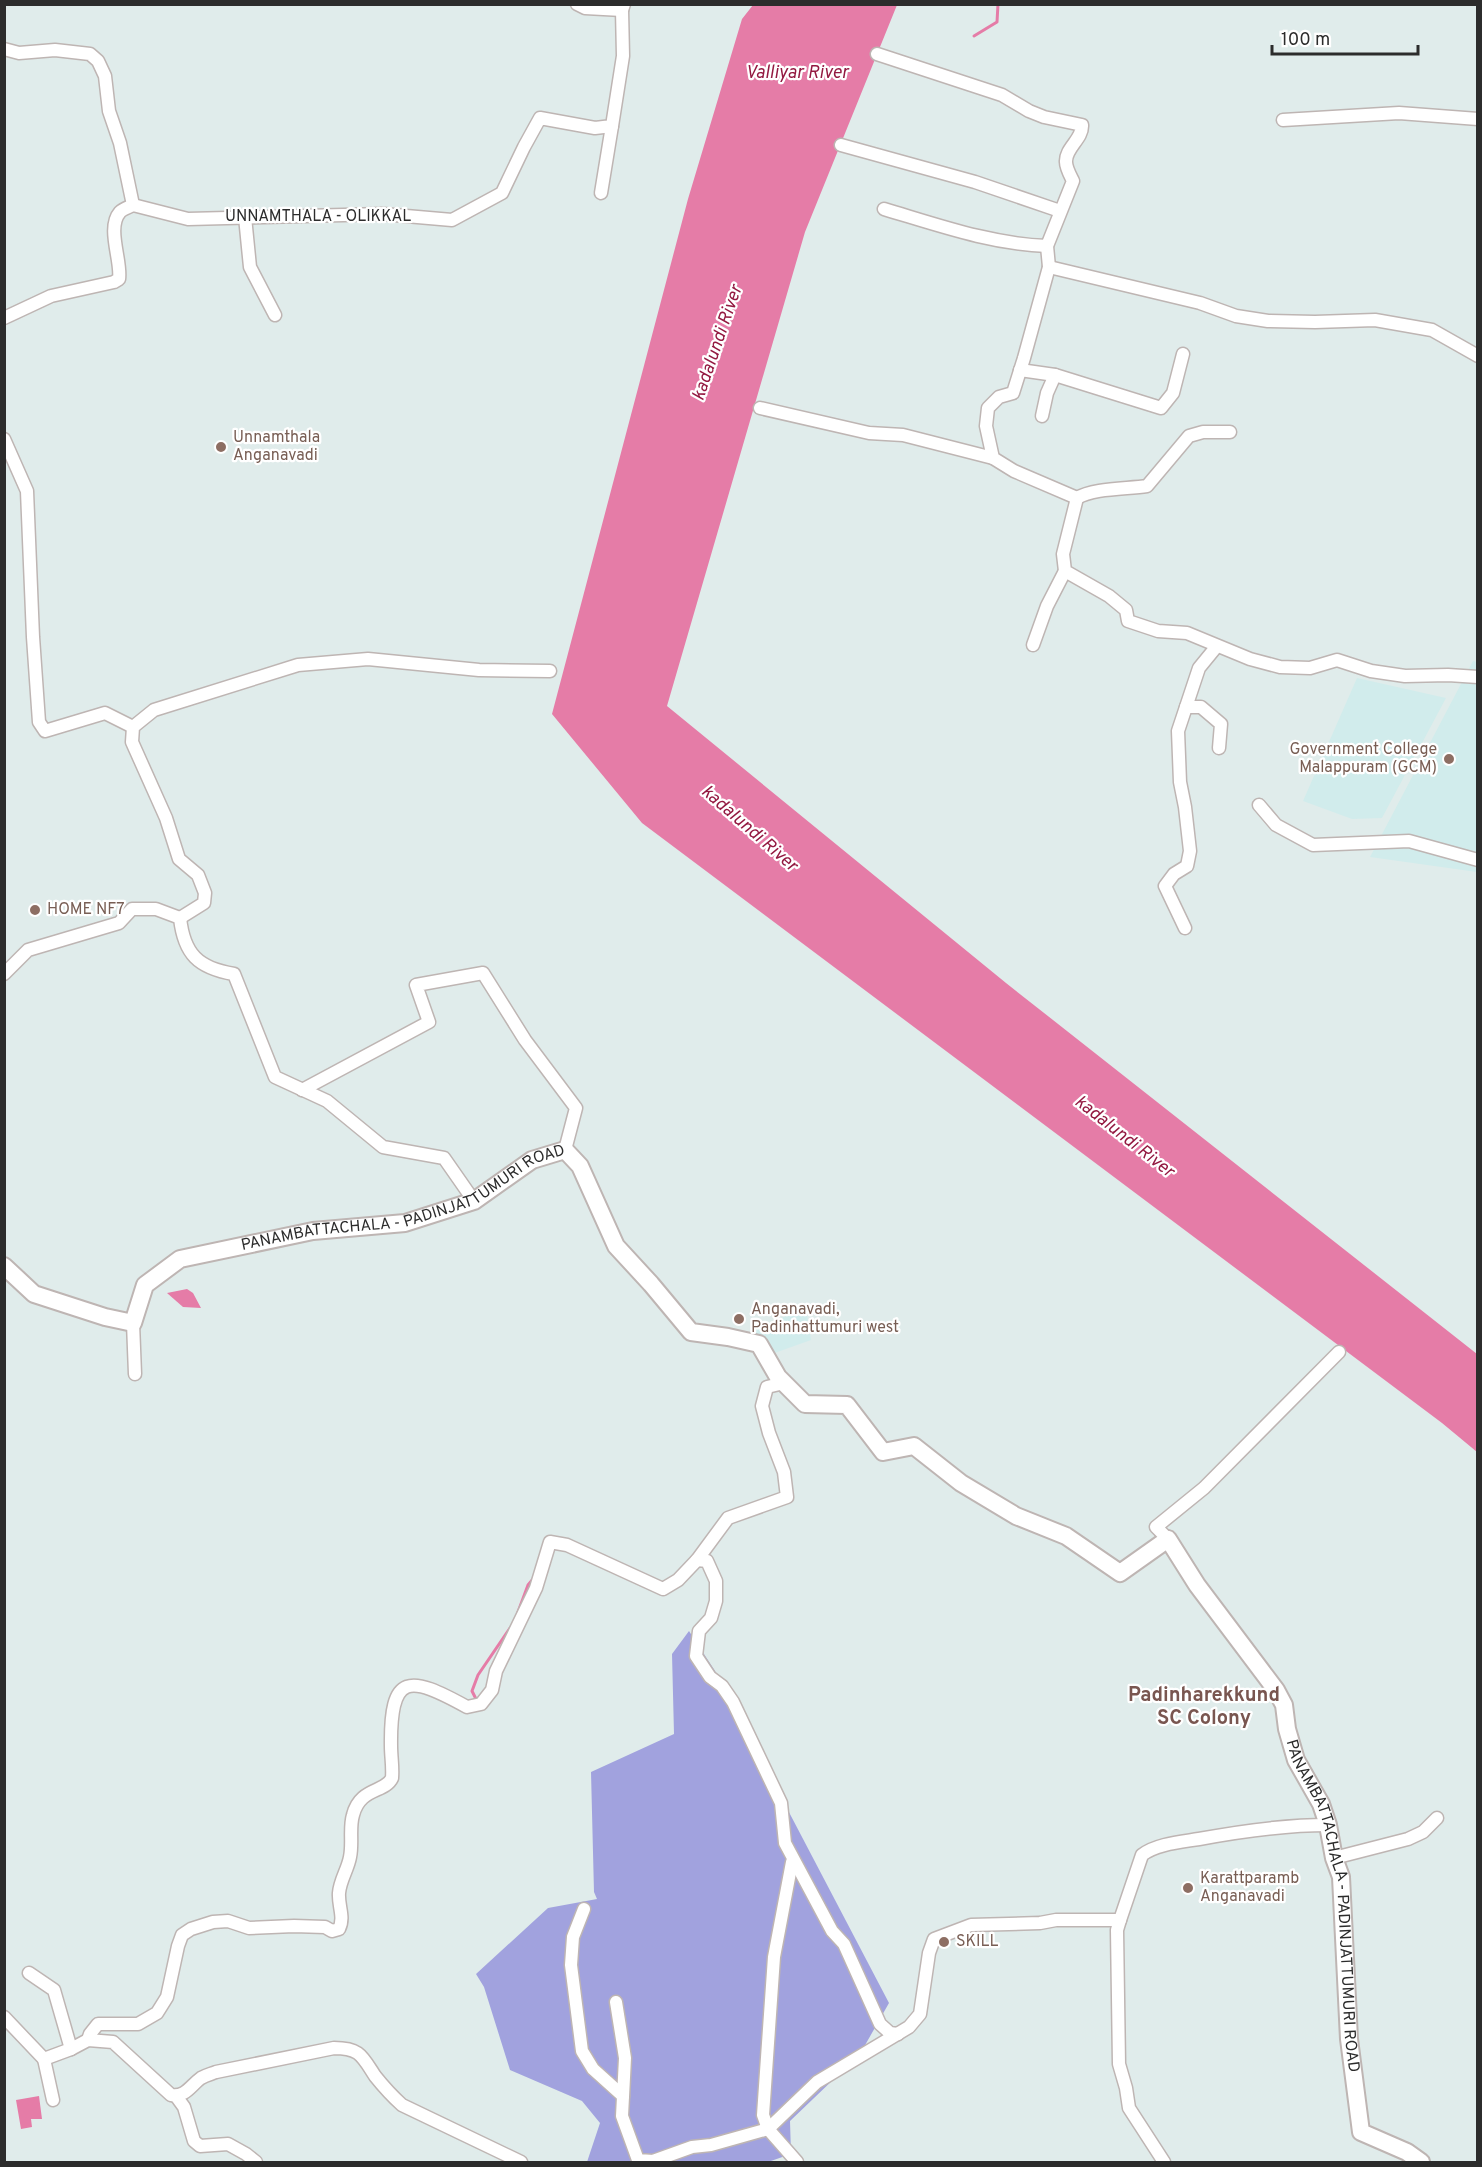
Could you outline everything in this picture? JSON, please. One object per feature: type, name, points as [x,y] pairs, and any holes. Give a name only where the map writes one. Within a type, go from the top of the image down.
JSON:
[{"type":"main road","name":"PANAMBATTACHALA - PADINJATTUMURI ROAD","points":[[133,1323],[145,1285],[180,1259],[313,1231],[405,1223],[474,1201],[532,1160],[565,1150],[580,1166],[616,1246],[691,1332],[759,1344],[778,1377],[806,1404],[847,1405],[883,1452],[914,1446],[961,1483],[1016,1516],[1066,1536],[1120,1573],[1168,1539],[1197,1585],[1276,1690],[1284,1705],[1287,1729],[1296,1760],[1321,1804],[1341,1877],[1349,2039],[1361,2132],[1407,2152],[1421,2163]]},
{"type":"main road","points":[[4,1266],[34,1294],[105,1317],[133,1323]]},
{"type":"street","points":[[577,4],[585,8],[623,7],[623,57],[601,193]]},
{"type":"street","points":[[4,49],[19,53],[55,50],[90,54],[98,61],[105,76],[109,111],[120,143],[133,205],[119,213],[115,226],[119,279],[51,296],[4,318]]},
{"type":"street","points":[[877,54],[1002,95],[1044,117],[1082,125],[1083,130],[1066,158],[1065,164],[1073,181],[1047,246],[1048,267],[1013,393],[999,397],[988,408],[986,426],[993,458]]},
{"type":"street","points":[[1283,120],[1399,113],[1478,119]]},
{"type":"street","name":"UNNAMTHALA - OLIKKAL","points":[[133,205],[188,219],[383,214],[452,220],[502,193],[540,118],[595,128],[612,126]]},
{"type":"street","points":[[841,145],[975,182],[1060,211]]},
{"type":"street","points":[[884,209],[974,235],[1027,246],[1047,246]]},
{"type":"street","points":[[245,217],[250,267],[276,315]]},
{"type":"street","points":[[1048,267],[1200,303],[1236,316],[1268,321],[1376,320],[1432,330],[1478,356]]},
{"type":"street","points":[[1020,370],[1054,375],[1161,408],[1173,393],[1184,354]]},
{"type":"street","points":[[1042,416],[1054,375]]},
{"type":"street","points":[[760,408],[869,432],[903,435],[993,458],[1014,471],[1077,498]]},
{"type":"street","points":[[1034,645],[1047,606],[1065,571],[1063,554],[1077,498],[1087,492],[1147,486],[1189,436],[1203,432],[1230,432]]},
{"type":"street","points":[[4,439],[27,491],[39,722],[45,731],[105,713],[133,727]]},
{"type":"street","points":[[1065,571],[1109,596],[1126,610],[1128,621],[1158,631],[1187,633],[1250,659],[1280,667],[1310,668],[1337,660],[1371,671],[1405,676],[1478,677]]},
{"type":"street","points":[[1185,928],[1165,886],[1174,874],[1187,866],[1190,851],[1178,759],[1178,731],[1199,668],[1217,646]]},
{"type":"street","points":[[180,918],[204,903],[205,893],[198,874],[179,859],[166,818],[132,742],[133,727],[153,710],[298,665],[368,659],[479,670],[550,671]]},
{"type":"street","points":[[1186,707],[1201,707],[1221,724],[1219,748]]},
{"type":"street","points":[[1258,804],[1276,825],[1312,845],[1410,841],[1478,860]]},
{"type":"street","points":[[4,974],[28,950],[119,923],[132,909],[156,909],[180,918]]},
{"type":"street","points":[[180,918],[182,937],[194,958],[214,971],[234,974],[275,1077],[327,1101],[383,1147],[444,1158],[474,1201]]},
{"type":"street","points":[[302,1090],[429,1022],[416,985],[483,973],[525,1040],[576,1108],[565,1150]]},
{"type":"street","points":[[133,1323],[135,1374]]},
{"type":"street","points":[[1168,1539],[1156,1527],[1204,1488],[1339,1352]]},
{"type":"street","points":[[88,2040],[98,2024],[138,2024],[157,2013],[167,1997],[182,1935],[191,1929],[213,1922],[228,1921],[249,1928],[294,1926],[325,1928],[332,1931],[339,1929],[342,1917],[339,1895],[350,1858],[352,1816],[358,1803],[366,1794],[389,1784],[392,1778],[392,1717],[397,1694],[402,1688],[411,1685],[441,1693],[467,1707],[481,1704],[492,1690],[496,1671],[536,1588],[550,1542],[567,1545],[663,1589],[678,1580],[697,1560],[728,1518],[787,1497],[784,1472],[769,1433],[762,1406],[767,1387],[784,1383]]},
{"type":"street","points":[[697,1560],[707,1561],[716,1581],[716,1601],[711,1618],[699,1631],[696,1656],[710,1677],[722,1686],[733,1702],[781,1803],[785,1843],[832,1931],[844,1944],[880,2024],[890,2033],[898,2034]]},
{"type":"street","points":[[1334,1858],[1408,1839],[1423,1832],[1437,1818]]},
{"type":"street","points":[[1164,2163],[1129,2108],[1119,2064],[1117,1930],[1142,1855],[1146,1851],[1180,1842],[1239,1832],[1282,1826],[1328,1825]]},
{"type":"street","points":[[796,1866],[792,1862],[774,1957],[763,2115],[768,2129],[797,2163]]},
{"type":"street","points":[[584,1909],[573,1937],[571,1965],[582,2051],[593,2069],[623,2096]]},
{"type":"street","points":[[616,2002],[625,2058],[622,2116],[638,2160],[653,2162],[692,2147],[711,2145],[768,2129],[817,2082],[909,2027],[920,2014],[929,1953],[934,1939],[971,1925],[1040,1923],[1056,1920],[1120,1920]]},
{"type":"street","points":[[29,1973],[54,1990],[71,2049]]},
{"type":"street","points":[[4,2017],[44,2059],[53,2100]]},
{"type":"street","points":[[44,2059],[88,2040],[113,2042],[157,2080],[171,2096],[176,2096],[188,2092],[203,2077],[216,2072],[290,2058],[309,2052],[343,2048],[361,2054],[376,2076],[402,2105],[520,2163]]},
{"type":"street","points":[[176,2096],[184,2107],[194,2141],[200,2146],[228,2144],[246,2154],[256,2163]]},
{"type":"shaded area","name":"Government College Malappuram (GCM)","points":[[1473,661],[1477,662],[1477,872],[1370,857]]},
{"type":"shaded area","points":[[1357,678],[1446,698],[1382,818],[1352,819],[1303,801]]},
{"type":"shaded area","points":[[806,1309],[811,1340],[769,1355],[752,1329]]},
{"type":"shaded area","points":[[689,1631],[715,1671],[889,2003],[860,2054],[790,2121],[791,2154],[768,2162],[587,2162],[600,2123],[582,2101],[510,2070],[484,1987],[476,1974],[548,1908],[597,1899],[594,1892],[591,1772],[674,1734],[672,1654]]},
{"type":"water","name":"Valliyar River","points":[[753,5],[897,5],[805,232],[667,706],[1006,983],[1477,1354],[1477,1452],[1442,1423],[642,823],[552,714],[688,199],[742,19]]},
{"type":"water","points":[[187,1289],[193,1293],[201,1308],[183,1307],[167,1293]]},
{"type":"water","points":[[39,2096],[42,2119],[31,2119],[32,2127],[21,2129],[16,2100]]},
{"type":"waterway","points":[[974,36],[997,22],[998,4]]},
{"type":"waterway","points":[[518,1612],[528,1585],[533,1579]]},
{"type":"waterway","points":[[477,1701],[472,1691],[478,1675],[510,1628]]},
{"type":"place","name":"Unnamthala Anganavadi","points":[[221,447]]},
{"type":"place","name":"Government College Malappuram (GCM)","points":[[1449,759]]},
{"type":"place","name":"HOME NF7","points":[[35,910]]},
{"type":"place","name":"Anganavadi, Padinhattumuri west","points":[[739,1319]]},
{"type":"place","name":"Karattparamb Anganavadi","points":[[1188,1888]]},
{"type":"place","name":"SKILL","points":[[944,1942]]},
{"type":"district","name":"Padinharekkund SC Colony","points":[[1204,1708]]},
{"type":"water label","name":"kadalundi River","points":[[718,343]]},
{"type":"water label","name":"kadalundi River","points":[[749,829]]},
{"type":"water label","name":"kadalundi River","points":[[1124,1137]]}]
